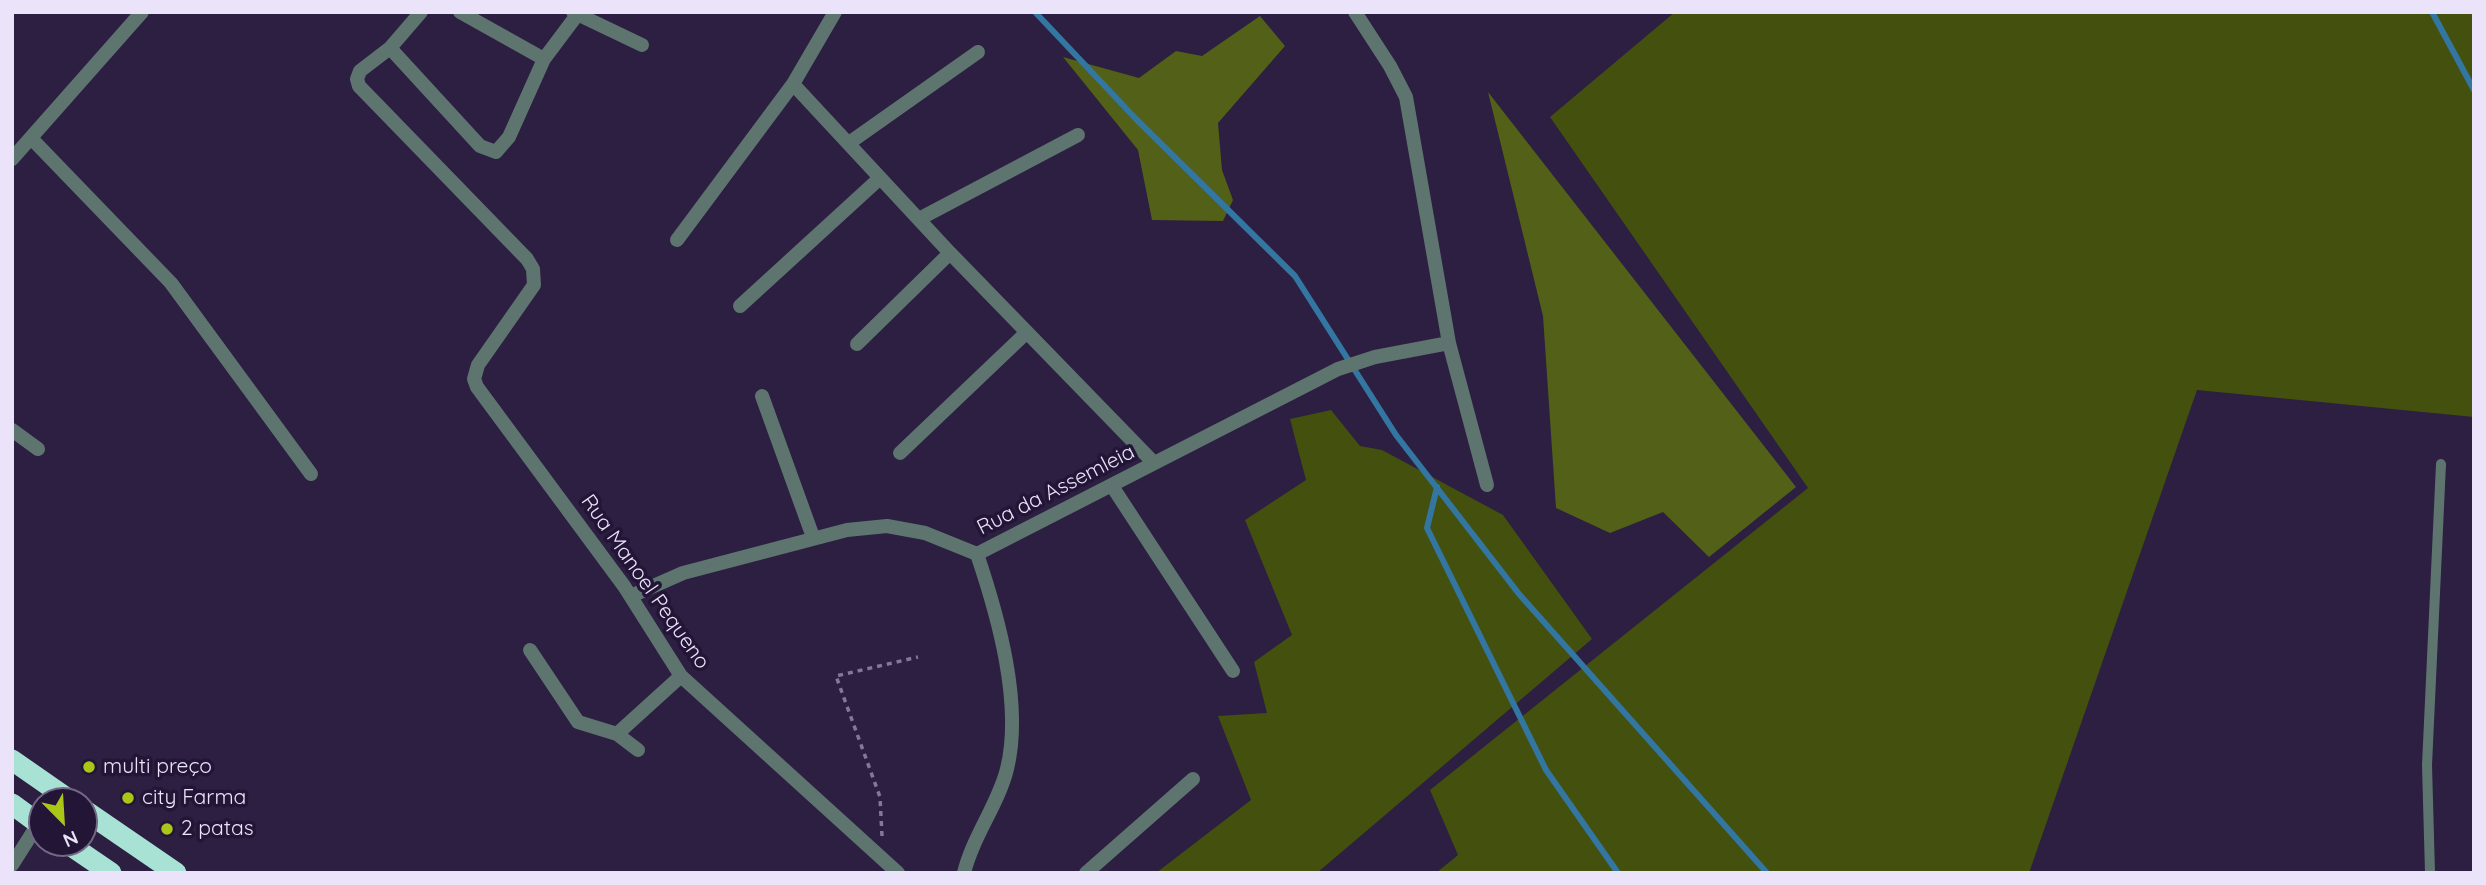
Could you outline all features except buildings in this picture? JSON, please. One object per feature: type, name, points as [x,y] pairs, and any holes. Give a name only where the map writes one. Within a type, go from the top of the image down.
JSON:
[{"type":"highway","points":[[12,760],[52,787]]},
{"type":"highway","points":[[12,804],[28,816]]},
{"type":"highway","points":[[98,820],[176,873]]},
{"type":"highway","points":[[88,857],[111,873]]},
{"type":"street","points":[[421,12],[390,48],[480,146],[496,152],[509,137],[544,59],[575,13],[642,44]]},
{"type":"street","points":[[460,12],[544,59]]},
{"type":"street","points":[[677,240],[793,84],[835,12]]},
{"type":"street","points":[[1355,12],[1390,66],[1406,97],[1449,343],[1487,485]]},
{"type":"street","points":[[12,159],[133,16]]},
{"type":"street","name":"Rua Manoel Pequeno","points":[[390,48],[360,71],[357,79],[364,95],[533,269],[534,285],[478,365],[474,379],[631,596],[681,676],[898,873]]},
{"type":"street","points":[[849,143],[978,52]]},
{"type":"street","points":[[793,84],[1026,333],[1154,463]]},
{"type":"street","points":[[919,219],[1078,135]]},
{"type":"street","points":[[31,138],[171,283],[310,474]]},
{"type":"street","points":[[740,306],[880,178]]},
{"type":"street","points":[[857,344],[950,253]]},
{"type":"street","points":[[900,453],[1026,333]]},
{"type":"street","name":"Rua da Assemleia","points":[[631,596],[684,573],[813,537],[887,526],[925,533],[977,554],[1338,369],[1375,357],[1449,343]]},
{"type":"street","points":[[762,396],[813,537]]},
{"type":"street","points":[[12,429],[38,449]]},
{"type":"street","points":[[1112,486],[1233,671]]},
{"type":"street","points":[[964,873],[978,831],[1006,771],[1012,740],[1005,646],[977,554]]},
{"type":"street","points":[[530,650],[578,722],[617,734],[638,750]]},
{"type":"street","points":[[617,734],[681,676]]},
{"type":"street","points":[[1086,873],[1193,779]]},
{"type":"street","points":[[12,865],[28,842]]},
{"type":"lane","points":[[2430,873],[2427,765],[2441,464]]},
{"type":"path","points":[[883,859],[880,797],[836,676],[918,657]]},
{"type":"green space","points":[[1675,12],[2474,12],[2474,417],[2197,390],[2029,873],[1436,873],[1458,855],[1430,790],[1808,488],[1550,117]]},
{"type":"green space","points":[[1260,16],[1285,46],[1218,123],[1222,170],[1233,200],[1223,221],[1152,220],[1138,150],[1063,57],[1139,78],[1176,51],[1202,56]]},
{"type":"green space","points":[[1488,92],[1796,487],[1709,557],[1663,512],[1610,533],[1556,508],[1543,316]]},
{"type":"green space","points":[[1331,410],[1360,446],[1382,450],[1503,515],[1592,639],[1317,873],[1156,873],[1251,800],[1218,716],[1267,713],[1254,662],[1292,635],[1245,520],[1306,480],[1290,419]]},
{"type":"waterway","points":[[1035,12],[1136,119],[1295,276],[1396,435],[1519,594],[1767,873]]},
{"type":"waterway","points":[[2432,12],[2474,90]]},
{"type":"waterway","points":[[1437,487],[1427,528],[1546,770],[1618,873]]},
{"type":"place","name":"multi preço","points":[[89,767]]},
{"type":"place","name":"city Farma","points":[[128,798]]},
{"type":"place","name":"2 patas","points":[[167,829]]}]
